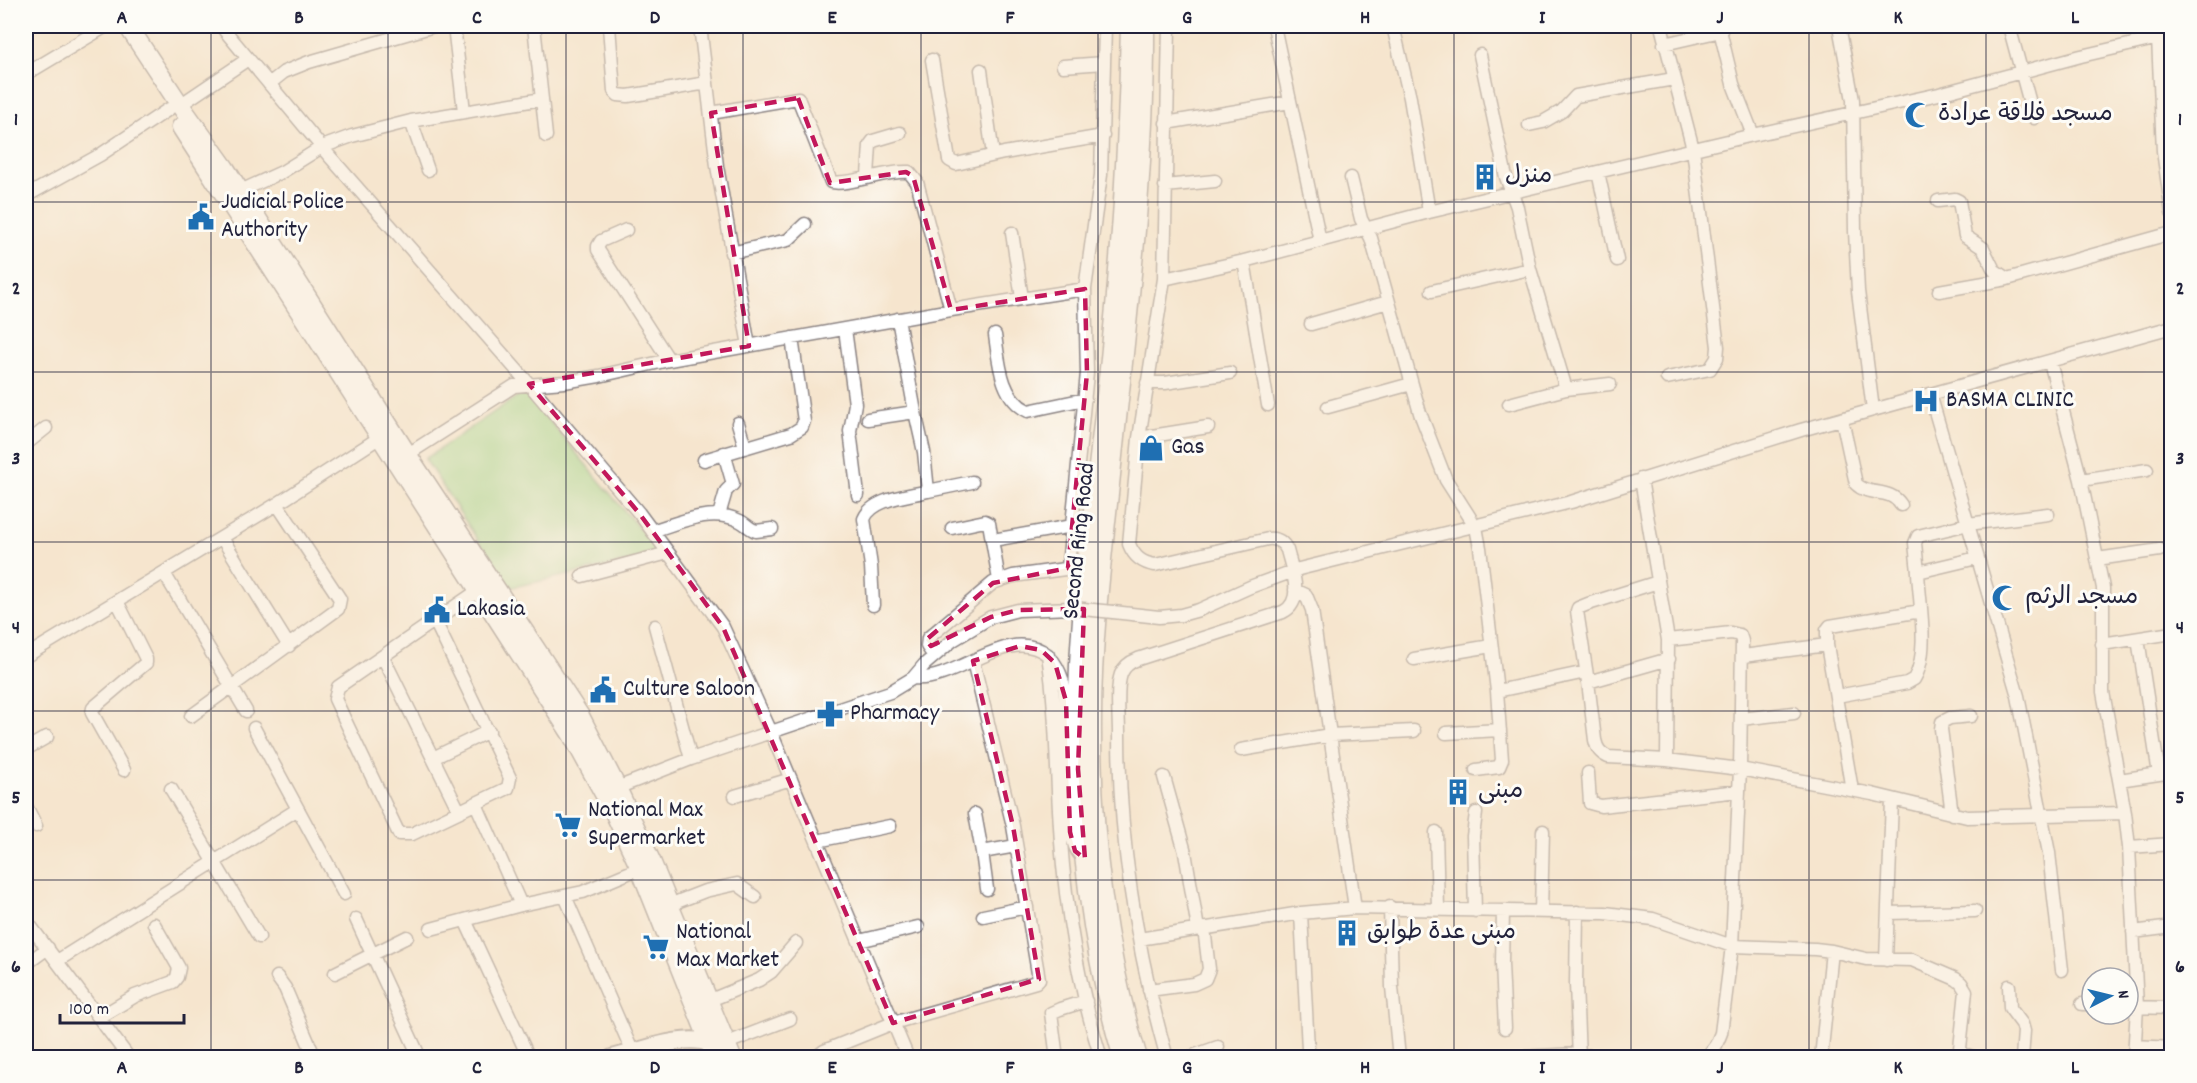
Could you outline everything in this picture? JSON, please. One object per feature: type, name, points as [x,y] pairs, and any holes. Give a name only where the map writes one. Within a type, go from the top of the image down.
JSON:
[{"type":"highway","points":[[114,26],[234,194],[386,433],[479,590],[580,716],[617,788],[669,905],[708,1001],[721,1051]]},
{"type":"highway","points":[[128,26],[174,107]]},
{"type":"highway","name":"Second Ring Road","points":[[1123,1058],[1099,961],[1085,859],[1079,793],[1080,665],[1123,225],[1130,26]]},
{"type":"highway","name":"Second Ring Road","points":[[1138,1058],[1119,985],[1103,893],[1094,798],[1092,716],[1099,596],[1138,218],[1145,26]]},
{"type":"highway","points":[[401,458],[533,658],[614,812],[640,868],[702,1022],[721,1051]]},
{"type":"main road","points":[[678,1042],[693,1034],[702,1022]]},
{"type":"main road","points":[[612,1058],[678,1042],[703,1041],[721,1051]]},
{"type":"street","points":[[26,74],[106,26]]},
{"type":"street","points":[[221,26],[322,147],[529,384],[652,531],[723,627],[771,732],[908,1058]]},
{"type":"street","points":[[269,84],[284,72],[309,62],[434,26]]},
{"type":"street","points":[[454,26],[464,111]]},
{"type":"street","points":[[534,26],[546,136]]},
{"type":"street","points":[[609,26],[614,90],[618,96],[707,83]]},
{"type":"street","points":[[700,26],[717,166],[749,346]]},
{"type":"street","points":[[934,656],[927,646],[928,638],[981,591],[999,580],[1013,576],[1068,568],[1085,399],[1087,363],[1085,289],[1099,196],[1103,136],[1105,26]]},
{"type":"street","points":[[1167,1058],[1138,939],[1127,864],[1120,785],[1121,675],[1129,663],[1138,659],[1283,612],[1293,603],[1295,590],[1285,547],[1272,539],[1160,565],[1150,564],[1137,557],[1131,549],[1129,539],[1139,438],[1164,279],[1169,26]]},
{"type":"street","points":[[1274,26],[1320,241]]},
{"type":"street","points":[[1393,26],[1410,98],[1429,212]]},
{"type":"street","points":[[1660,26],[1693,149],[1718,347],[1717,358],[1710,369],[1667,378]]},
{"type":"street","points":[[1839,26],[1854,112],[1858,291],[1873,410]]},
{"type":"street","points":[[2009,26],[2034,118]]},
{"type":"street","points":[[1664,44],[1720,28],[1733,84],[1753,135]]},
{"type":"street","points":[[1164,279],[1244,261],[1512,192],[1939,94],[2167,34],[2167,149],[2172,213]]},
{"type":"street","points":[[1480,55],[1503,166],[1512,192],[1530,269],[1566,389]]},
{"type":"street","points":[[26,196],[100,155],[248,59]]},
{"type":"street","points":[[932,60],[949,160],[956,164],[993,155],[1103,136]]},
{"type":"street","points":[[1063,66],[1104,63]]},
{"type":"street","points":[[981,70],[993,155]]},
{"type":"street","points":[[1529,125],[1543,122],[1562,111],[1576,96],[1674,79]]},
{"type":"street","points":[[711,113],[798,98],[831,182],[906,172],[914,176],[951,310]]},
{"type":"street","points":[[234,194],[282,172],[322,147],[352,136],[411,121],[542,99]]},
{"type":"street","points":[[1166,123],[1290,102]]},
{"type":"street","points":[[411,121],[428,170]]},
{"type":"street","points":[[868,176],[870,145],[873,141],[900,133]]},
{"type":"street","points":[[1598,172],[1617,260]]},
{"type":"street","points":[[1351,178],[1362,219],[1371,238],[1411,384],[1446,480],[1476,527],[1497,692],[1501,765],[1496,768],[1476,770]]},
{"type":"street","points":[[1165,186],[1215,181]]},
{"type":"street","points":[[1938,201],[1955,199],[1959,201],[1965,236],[1983,248],[1994,270],[2007,279]]},
{"type":"street","points":[[731,252],[788,240],[805,224]]},
{"type":"street","points":[[626,230],[601,241],[598,250],[669,360]]},
{"type":"street","points":[[1939,291],[2007,279],[2172,232]]},
{"type":"street","points":[[1011,233],[1022,298]]},
{"type":"street","points":[[1244,261],[1268,405]]},
{"type":"street","points":[[1432,291],[1530,269]]},
{"type":"street","points":[[401,458],[510,387],[599,376],[669,360],[898,319],[1085,289]]},
{"type":"street","points":[[1311,324],[1388,302]]},
{"type":"street","points":[[898,319],[924,452],[928,491]]},
{"type":"street","points":[[617,788],[691,759],[890,692],[913,678],[934,656],[967,630],[991,617],[1018,610],[1073,608],[1159,616],[1181,615],[1199,610],[1292,571],[1571,502],[1842,418],[2172,327]]},
{"type":"street","points":[[845,329],[855,404],[850,431],[858,495]]},
{"type":"street","points":[[995,335],[1003,382],[1024,410],[1085,399]]},
{"type":"street","points":[[704,460],[791,434],[802,427],[804,421],[792,338]]},
{"type":"street","points":[[2050,362],[2081,480],[2103,588],[2103,692],[2120,780],[2129,847],[2133,966]]},
{"type":"street","points":[[1147,383],[1165,383],[1230,373]]},
{"type":"street","points":[[1328,407],[1411,384]]},
{"type":"street","points":[[1509,404],[1566,389],[1610,384]]},
{"type":"street","points":[[1930,394],[2010,663],[2049,853],[2062,970]]},
{"type":"street","points":[[868,419],[915,412]]},
{"type":"street","points":[[1842,418],[1856,484],[1860,488],[1893,496],[1901,505]]},
{"type":"street","points":[[738,423],[745,447]]},
{"type":"street","points":[[1139,438],[1208,427]]},
{"type":"street","points":[[26,444],[46,428]]},
{"type":"street","points":[[26,656],[278,504],[386,433]]},
{"type":"street","points":[[719,515],[726,491],[734,484],[724,453]]},
{"type":"street","points":[[2081,480],[2148,470]]},
{"type":"street","points":[[1641,479],[1668,640],[1667,760]]},
{"type":"street","points":[[873,605],[871,566],[864,519],[867,513],[884,502],[972,482]]},
{"type":"street","points":[[191,716],[338,609],[340,599],[278,504]]},
{"type":"street","points":[[1837,696],[1914,680],[1920,663],[1921,611],[1915,543],[1918,536],[1968,524],[2048,514]]},
{"type":"street","points":[[652,531],[706,515],[719,515],[741,521],[756,531],[772,529]]},
{"type":"street","points":[[952,528],[987,521],[993,540],[999,580]]},
{"type":"street","points":[[993,540],[1072,526]]},
{"type":"street","points":[[222,538],[289,646]]},
{"type":"street","points":[[2097,559],[2160,550]]},
{"type":"street","points":[[582,576],[668,553]]},
{"type":"street","points":[[1918,572],[1977,558]]},
{"type":"street","points":[[164,573],[246,711]]},
{"type":"street","points":[[1658,582],[1578,608],[1576,618],[1587,677],[1594,740],[1601,754],[1608,757],[1667,760],[1740,769],[1852,790],[1952,814],[1982,818],[2125,813]]},
{"type":"street","points":[[435,621],[489,731],[510,778],[510,783],[508,788],[412,834],[399,834],[335,699],[338,687],[479,590]]},
{"type":"street","points":[[1295,590],[1306,595],[1311,605],[1355,908]]},
{"type":"street","points":[[117,601],[146,663],[93,708],[92,713],[124,770]]},
{"type":"street","points":[[1852,790],[1827,645],[1827,630],[1830,626],[1921,611]]},
{"type":"street","points":[[655,626],[691,759]]},
{"type":"street","points":[[1668,640],[1735,633],[1740,635],[1742,641],[1740,769],[1732,946],[1720,1033],[1716,1045],[1706,1058]]},
{"type":"street","points":[[2102,644],[2172,633]]},
{"type":"street","points":[[2120,780],[2165,773],[2138,639]]},
{"type":"street","points":[[1743,656],[1827,645]]},
{"type":"street","points":[[913,678],[938,677],[994,651],[1020,646],[1034,647],[1048,655],[1055,663],[1064,686],[1069,820],[1074,849],[1080,857],[1085,859]]},
{"type":"street","points":[[1414,659],[1491,646]]},
{"type":"street","points":[[1048,655],[1055,708],[1059,812],[1065,876],[1086,1001],[1101,1058]]},
{"type":"street","points":[[383,657],[459,811]]},
{"type":"street","points":[[1497,692],[1587,677],[1669,659]]},
{"type":"street","points":[[820,1058],[820,1054],[824,1051],[893,1023],[1039,981],[1016,846],[973,660]]},
{"type":"street","points":[[1741,719],[1794,713]]},
{"type":"street","points":[[1952,814],[1942,722],[1950,718],[1971,716]]},
{"type":"street","points":[[255,728],[344,894]]},
{"type":"street","points":[[1446,733],[1500,730]]},
{"type":"street","points":[[433,758],[489,731]]},
{"type":"street","points":[[1241,750],[1330,735],[1414,731]]},
{"type":"street","points":[[26,749],[47,737]]},
{"type":"street","points":[[1588,773],[1590,803],[1601,806],[1739,791]]},
{"type":"street","points":[[1149,990],[1194,984],[1205,979],[1209,969],[1185,852],[1164,777]]},
{"type":"street","points":[[735,796],[791,779]]},
{"type":"street","points":[[171,789],[259,937]]},
{"type":"street","points":[[1886,960],[1892,800]]},
{"type":"street","points":[[476,804],[521,905]]},
{"type":"street","points":[[26,806],[36,826]]},
{"type":"street","points":[[57,961],[298,809]]},
{"type":"street","points":[[1475,911],[1473,836],[1476,813]]},
{"type":"street","points":[[975,814],[987,889]]},
{"type":"street","points":[[817,841],[890,826]]},
{"type":"street","points":[[1436,831],[1437,908]]},
{"type":"street","points":[[1541,912],[1543,831]]},
{"type":"street","points":[[2129,847],[2172,843]]},
{"type":"street","points":[[982,852],[1016,846]]},
{"type":"street","points":[[431,929],[521,905],[583,892],[640,868]]},
{"type":"street","points":[[669,905],[705,891],[737,884],[755,897]]},
{"type":"street","points":[[565,896],[633,1053]]},
{"type":"street","points":[[983,916],[1027,907]]},
{"type":"street","points":[[1390,907],[1392,987],[1399,1058]]},
{"type":"street","points":[[1138,939],[1301,913],[1355,908],[1605,913],[1653,919],[1732,946],[1832,951],[1866,959],[1912,960],[1923,964],[1956,979],[1964,986],[1966,996],[1959,1055],[1977,1058]]},
{"type":"street","points":[[1888,913],[1975,910]]},
{"type":"street","points":[[1503,911],[1502,964],[1505,1028]]},
{"type":"street","points":[[1577,912],[1576,984],[1579,1056]]},
{"type":"street","points":[[1301,913],[1308,1049]]},
{"type":"street","points":[[26,920],[129,1058]]},
{"type":"street","points":[[356,920],[420,1058]]},
{"type":"street","points":[[465,920],[529,1058]]},
{"type":"street","points":[[100,1017],[135,996],[173,982],[177,977],[179,968],[154,924]]},
{"type":"street","points":[[859,941],[918,927]]},
{"type":"street","points":[[2133,932],[2172,927]]},
{"type":"street","points":[[335,972],[407,937]]},
{"type":"street","points":[[708,1001],[759,980],[771,972],[796,943]]},
{"type":"street","points":[[26,964],[48,948]]},
{"type":"street","points":[[1821,1058],[1832,951]]},
{"type":"street","points":[[277,977],[285,988],[315,1058]]},
{"type":"street","points":[[2009,986],[2010,1008],[2020,1020],[2024,1031],[2022,1058]]},
{"type":"street","points":[[1057,1058],[1052,1013],[1086,1001]]},
{"type":"street","points":[[2140,1007],[2172,1008]]},
{"type":"street","points":[[721,1051],[790,1019]]},
{"type":"street","points":[[2133,1026],[2134,1052],[2172,1048]]},
{"type":"street","points":[[1187,1058],[1218,1047]]},
{"type":"street","points":[[1518,1057],[1602,1058]]},
{"type":"highlighted area","points":[[798,98],[830,183],[906,172],[913,176],[951,310],[1085,289],[1087,373],[1068,568],[993,583],[926,640],[931,646],[991,617],[1018,610],[1084,609],[1078,769],[1085,859],[1075,851],[1070,832],[1066,701],[1055,663],[1041,650],[1020,646],[973,661],[1013,826],[1039,979],[893,1023],[723,627],[639,513],[529,384],[749,346],[711,113]]},
{"type":"green space","points":[[525,391],[657,550],[654,556],[509,588],[425,459]]},
{"type":"place","name":"مسجد فلاقة عرادة","points":[[1918,115]]},
{"type":"place","name":"منزل","points":[[1485,177]]},
{"type":"place","name":"Judicial Police Authority","points":[[201,217]]},
{"type":"place","name":"BASMA CLINIC","points":[[1926,401]]},
{"type":"place","name":"Gas","points":[[1151,448]]},
{"type":"place","name":"مسجد الرثم","points":[[2005,598]]},
{"type":"place","name":"Lakasia","points":[[437,610]]},
{"type":"place","name":"Culture Saloon","points":[[603,690]]},
{"type":"place","name":"Pharmacy","points":[[830,714]]},
{"type":"place","name":"مبنى","points":[[1458,792]]},
{"type":"place","name":"National Max Supermarket","points":[[568,825]]},
{"type":"place","name":"مبنى عدة طوابق","points":[[1347,933]]},
{"type":"place","name":"National Max Market","points":[[656,947]]}]
